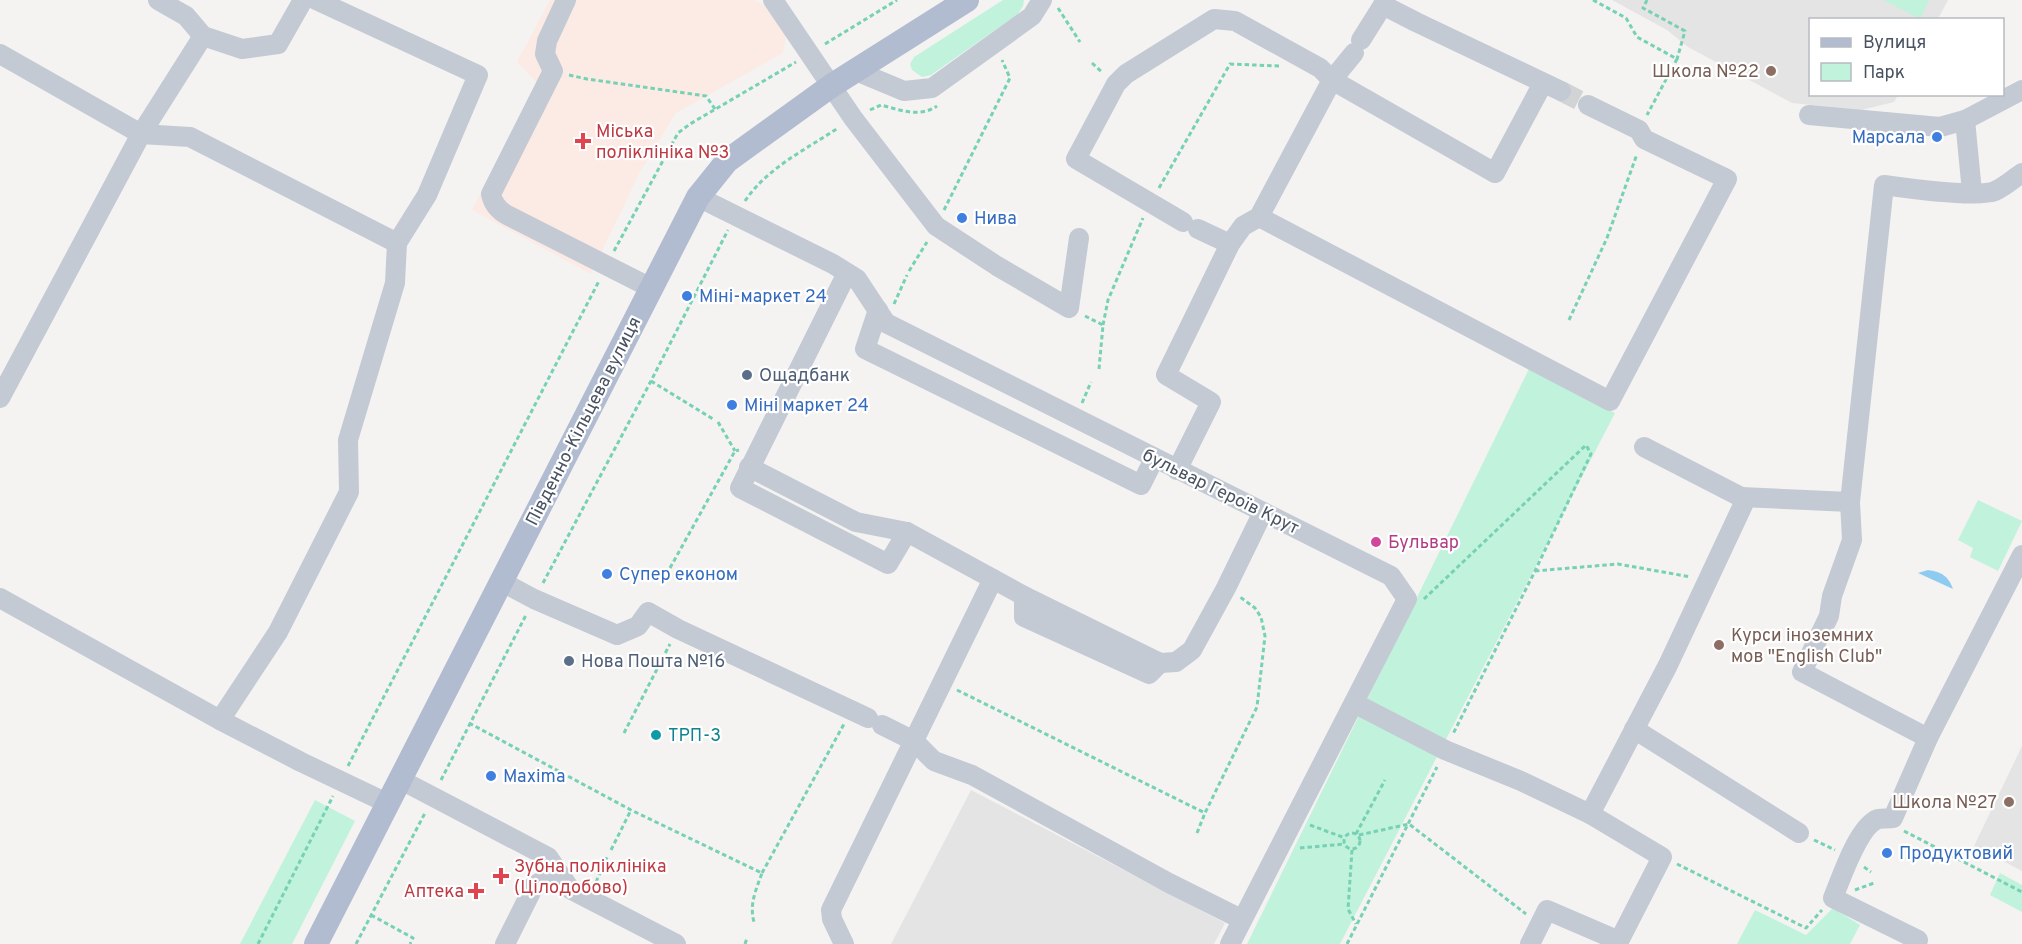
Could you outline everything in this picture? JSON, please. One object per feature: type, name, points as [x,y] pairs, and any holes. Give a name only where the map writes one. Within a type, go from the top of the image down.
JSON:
[{"type":"main road","name":"Південно-Кільцева вулиця","points":[[316,944],[698,197],[727,161],[831,86],[967,0]]},
{"type":"street","points":[[158,0],[186,16],[203,36],[242,49],[278,44],[303,0]]},
{"type":"street","points":[[220,720],[278,632],[349,492],[348,440],[395,283],[397,243],[427,195],[478,75],[316,0]]},
{"type":"street","points":[[566,0],[547,40],[545,54],[553,71],[491,194],[492,200],[500,211],[651,288]]},
{"type":"street","points":[[773,0],[853,118],[936,226],[997,266],[1069,308],[1079,238]]},
{"type":"street","points":[[856,71],[904,91],[932,88],[1032,16],[1042,0]]},
{"type":"street","points":[[1177,470],[1211,402],[1166,375],[1230,244],[1243,226],[1259,217],[1332,80],[1357,47],[1385,2],[1561,91]]},
{"type":"street","points":[[1230,244],[1149,204],[1076,159],[1116,84],[1126,74],[1214,19],[1235,21],[1320,68],[1332,80],[1495,173],[1543,83]]},
{"type":"street","points":[[0,398],[141,134],[203,36]]},
{"type":"street","points":[[0,54],[141,134],[190,137],[397,243]]},
{"type":"street","points":[[1809,115],[1940,127],[1965,120],[2022,90]]},
{"type":"street","points":[[1259,217],[1610,401],[1727,179],[1588,105]]},
{"type":"street","points":[[1965,120],[1971,192]]},
{"type":"street","points":[[1928,738],[1802,672],[1829,616],[1832,596],[1852,540],[1850,502],[1884,185],[1914,190],[1993,192],[2022,173]]},
{"type":"street","name":"бульвар Героїв Крут","points":[[698,197],[833,264],[857,279],[882,316],[1154,459],[1391,576],[1407,599]]},
{"type":"street","points":[[847,273],[740,488],[888,564],[907,532]]},
{"type":"street","points":[[882,316],[865,349],[1141,485],[1154,459]]},
{"type":"street","points":[[1644,447],[1741,497],[1850,502]]},
{"type":"street","points":[[749,467],[856,522],[907,532],[1024,596],[1160,663],[1176,662],[1192,650],[1226,588],[1263,512]]},
{"type":"street","points":[[1590,814],[1668,665],[1743,505],[1741,497]]},
{"type":"street","points":[[1920,943],[1833,898],[1850,857],[1867,827],[1878,819],[1893,818],[1928,738],[2022,555]]},
{"type":"street","points":[[844,944],[832,919],[831,910],[993,579]]},
{"type":"street","points":[[502,582],[617,635],[638,626],[648,612],[678,629],[914,741],[934,761],[972,775],[1169,884],[1241,919]]},
{"type":"street","points":[[0,598],[220,720],[389,804]]},
{"type":"street","points":[[1230,944],[1407,599]]},
{"type":"street","points":[[1354,704],[1445,750],[1521,781],[1590,814],[1662,857],[1618,942],[1547,910],[1530,944]]},
{"type":"street","points":[[1634,729],[1799,833]]},
{"type":"street","points":[[401,780],[548,857],[570,889],[676,944]]},
{"type":"street","points":[[505,944],[534,886],[558,872]]},
{"type":"path","points":[[258,944],[340,780],[606,266],[678,133],[897,0]]},
{"type":"path","points":[[1059,0],[1056,6],[1080,42]]},
{"type":"path","points":[[1593,0],[1626,18],[1637,37],[1677,59]]},
{"type":"path","points":[[1569,320],[1607,238],[1641,134],[1677,59],[1685,31],[1643,8],[1647,0]]},
{"type":"path","points":[[882,316],[936,226],[1010,78],[1002,60],[993,66]]},
{"type":"path","points":[[1099,369],[1108,300],[1149,204],[1230,64],[1287,67]]},
{"type":"path","points":[[553,71],[587,79],[706,96],[715,109]]},
{"type":"path","points":[[356,944],[534,598],[651,381],[736,215],[755,186],[766,176],[853,118],[881,105],[906,112],[927,113],[946,100]]},
{"type":"path","points":[[1069,308],[1103,325]]},
{"type":"path","points":[[651,381],[714,419]]},
{"type":"path","points":[[718,422],[735,451]]},
{"type":"path","points":[[1347,944],[1592,454],[1586,445],[1424,599],[1407,599]]},
{"type":"path","points":[[735,451],[759,449]]},
{"type":"path","points":[[670,568],[735,451]]},
{"type":"path","points":[[1535,571],[1618,564],[1708,580]]},
{"type":"path","points":[[1197,833],[1257,707],[1264,636],[1261,617],[1255,608],[1226,588]]},
{"type":"path","points":[[624,733],[678,629]]},
{"type":"path","points":[[941,682],[1205,813]]},
{"type":"path","points":[[754,922],[751,912],[752,900],[762,873],[867,717]]},
{"type":"path","points":[[469,723],[631,810],[762,873]]},
{"type":"path","points":[[1352,850],[1360,845],[1357,834],[1385,780]]},
{"type":"path","points":[[611,850],[631,810]]},
{"type":"path","points":[[1345,844],[1345,838],[1349,833],[1357,834],[1409,824],[1540,925]]},
{"type":"path","points":[[1310,825],[1345,838]]},
{"type":"path","points":[[1902,830],[2022,892]]},
{"type":"path","points":[[1799,833],[1850,857]]},
{"type":"path","points":[[1298,848],[1345,844],[1352,850]]},
{"type":"path","points":[[1352,850],[1348,909],[1357,924]]},
{"type":"path","points":[[588,897],[608,855]]},
{"type":"path","points":[[1662,857],[1806,928],[1833,898]]},
{"type":"path","points":[[371,915],[413,938],[410,944]]},
{"type":"path","points":[[745,944],[747,938]]},
{"type":"shaded area","name":"Міська поліклініка №3","points":[[550,0],[754,0],[765,6],[786,36],[783,53],[676,113],[641,170],[591,274],[472,210],[538,84],[517,62]]},
{"type":"shaded area","name":"Школа №22","points":[[1612,0],[1948,0],[1939,18],[1809,18],[1809,96],[1897,96],[1894,102],[1861,110],[1792,103],[1688,47],[1667,30]]},
{"type":"shaded area","name":"Школа №27","points":[[2022,746],[2022,871],[1974,846]]},
{"type":"shaded area","points":[[971,790],[1225,923],[1214,944],[891,944]]},
{"type":"green space","points":[[1003,0],[1024,0],[1018,14],[931,75],[922,77],[912,70],[910,64],[914,57]]},
{"type":"green space","points":[[1883,0],[1929,0],[1920,18]]},
{"type":"green space","points":[[1529,369],[1615,413],[1340,944],[1247,944]]},
{"type":"green space","points":[[1978,500],[2022,521],[1998,571],[1970,557],[1973,548],[1958,540]]},
{"type":"green space","points":[[315,800],[355,821],[292,944],[240,944]]},
{"type":"green space","points":[[2000,873],[2022,885],[2022,912],[1990,895]]},
{"type":"green space","points":[[1833,908],[1860,925],[1850,944],[1737,944],[1755,910],[1806,935]]},
{"type":"water","points":[[1928,570],[1944,575],[1953,589],[1918,573]]},
{"type":"tunnel","points":[[1561,91],[1588,105]]},
{"type":"place","name":"Школа №22","points":[[1771,71]]},
{"type":"place","name":"Марсала","points":[[1937,137]]},
{"type":"place","name":"Міська поліклініка №3","points":[[583,141]]},
{"type":"place","name":"Нива","points":[[962,218]]},
{"type":"place","name":"Міні-маркет 24","points":[[687,296]]},
{"type":"place","name":"Ощадбанк","points":[[747,375]]},
{"type":"place","name":"Міні маркет 24","points":[[732,405]]},
{"type":"place","name":"Бульвар","points":[[1376,542]]},
{"type":"place","name":"Супер економ","points":[[607,574]]},
{"type":"place","name":"Курси іноземних мов \"English Club\"","points":[[1719,645]]},
{"type":"place","name":"Нова Пошта №16","points":[[569,661]]},
{"type":"place","name":"ТРП-3","points":[[656,735]]},
{"type":"place","name":"Maxima","points":[[491,776]]},
{"type":"place","name":"Школа №27","points":[[2009,802]]},
{"type":"place","name":"Продуктовий","points":[[1887,853]]},
{"type":"place","name":"Зубна поліклініка (Цілодобово)","points":[[501,876]]},
{"type":"place","name":"Аптека","points":[[476,891]]}]
